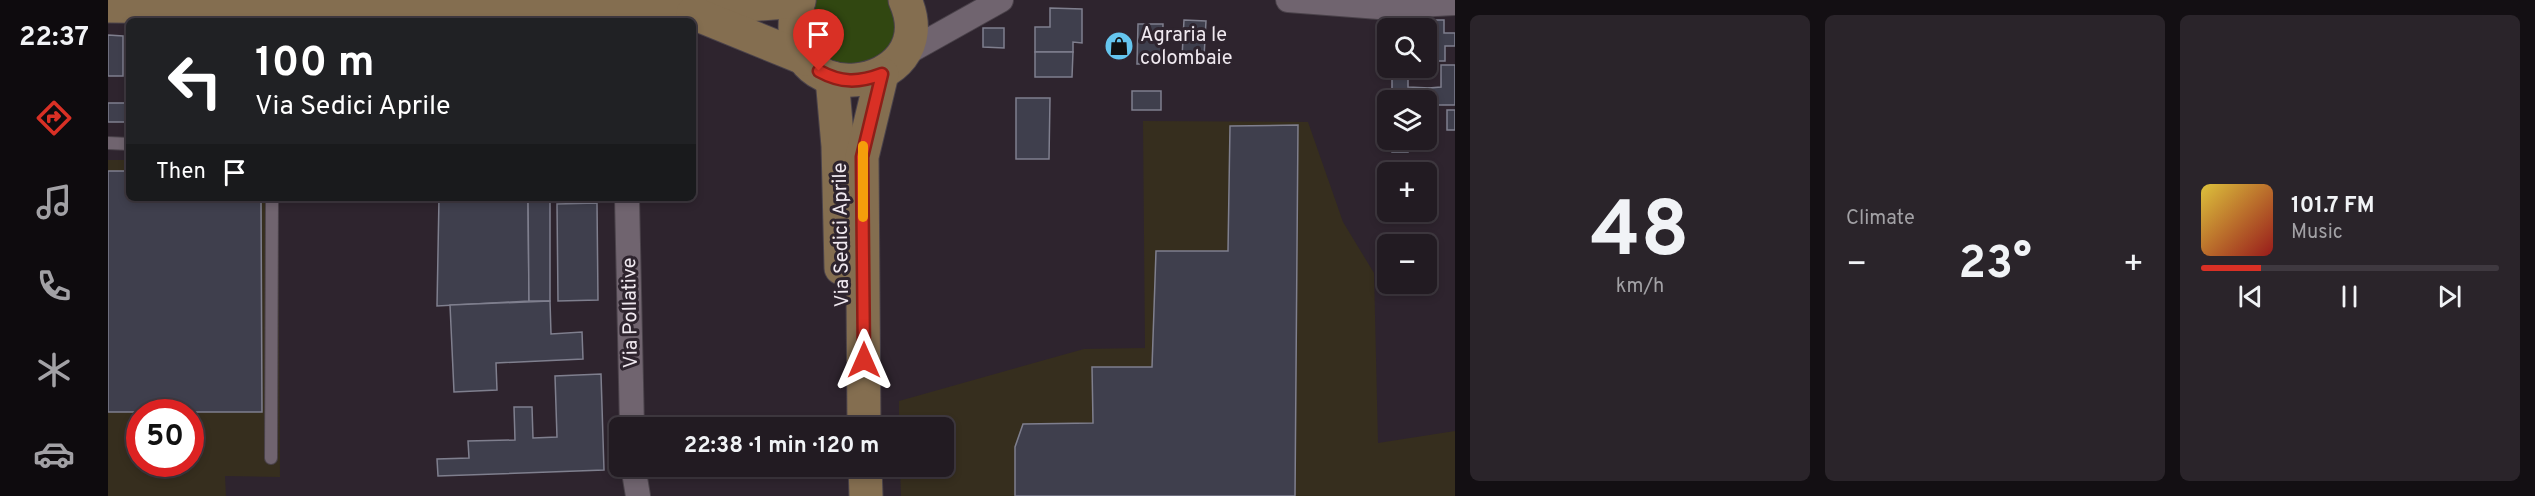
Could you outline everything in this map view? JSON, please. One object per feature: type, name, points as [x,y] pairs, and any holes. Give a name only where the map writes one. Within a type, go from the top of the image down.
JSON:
[{"type":"main road","points":[[108,6],[146,13],[686,10],[799,0],[794,32],[806,59]]},
{"type":"main road","name":"Via Sedici Aprile","points":[[864,417],[862,157],[891,65],[910,29],[905,0]]},
{"type":"main road","points":[[686,10],[806,59],[819,71],[832,78],[855,82],[891,65]]},
{"type":"main road","name":"Via Sedici Aprile","points":[[832,78],[838,146],[845,417]]},
{"type":"main road","points":[[846,477],[846,496]]},
{"type":"main road","points":[[865,477],[866,496]]},
{"type":"street","points":[[891,65],[1001,0]]},
{"type":"street","points":[[1288,0],[1379,7],[1455,3]]},
{"type":"street","name":"Via Pollative","points":[[627,201],[632,417]]},
{"type":"street","points":[[635,477],[638,496]]},
{"type":"lane","points":[[108,143],[126,144]]},
{"type":"lane","points":[[271,458],[272,201]]},
{"type":"shaded area","points":[[1143,121],[1308,122],[1343,222],[1374,273],[1378,443],[1455,431],[1455,496],[901,496],[900,477],[954,477],[954,417],[899,417],[899,401],[1084,349],[1145,348]]},
{"type":"shaded area","points":[[108,160],[126,160],[126,201],[278,201],[280,477],[225,476],[226,496],[108,496]]},
{"type":"green space","points":[[812,0],[893,0],[897,38],[876,64],[836,68],[809,43]]},
{"type":"building","points":[[1050,8],[1082,9],[1082,43],[1073,42],[1073,52],[1035,52],[1035,27],[1050,27]]},
{"type":"building","points":[[1184,20],[1206,21],[1204,57],[1182,57]]},
{"type":"building","points":[[1437,20],[1444,20],[1444,33],[1455,33],[1455,46],[1445,46],[1445,61],[1437,61]]},
{"type":"building","points":[[1138,24],[1163,24],[1162,64],[1137,64]]},
{"type":"building","points":[[983,28],[1004,28],[1004,48],[983,47]]},
{"type":"building","points":[[108,35],[123,36],[123,76],[108,76]]},
{"type":"building","points":[[1035,52],[1073,52],[1072,77],[1035,77]]},
{"type":"building","points":[[1441,65],[1455,65],[1455,105],[1437,105],[1437,90],[1429,90],[1429,88],[1441,87]]},
{"type":"building","points":[[1392,78],[1408,78],[1408,87],[1429,88],[1429,90],[1392,90]]},
{"type":"building","points":[[1132,91],[1161,91],[1161,110],[1132,110]]},
{"type":"building","points":[[1016,98],[1050,98],[1049,159],[1016,159]]},
{"type":"building","points":[[108,103],[126,103],[126,122],[108,122]]},
{"type":"building","points":[[1447,110],[1455,110],[1455,130],[1447,130]]},
{"type":"building","points":[[1298,125],[1295,496],[1015,496],[1015,447],[1023,424],[1093,423],[1092,367],[1152,367],[1156,251],[1228,251],[1230,126]]},
{"type":"building","points":[[1392,150],[1408,150],[1408,152],[1392,152]]},
{"type":"building","points":[[108,171],[126,171],[126,201],[261,201],[262,412],[204,412],[204,399],[126,399],[126,412],[108,412]]},
{"type":"building","points":[[439,201],[528,201],[529,301],[437,306]]},
{"type":"building","points":[[528,201],[550,201],[550,301],[529,301]]},
{"type":"building","points":[[597,203],[598,300],[558,301],[557,204]]},
{"type":"building","points":[[550,301],[551,334],[582,332],[583,359],[496,363],[497,390],[454,392],[450,305]]},
{"type":"building","points":[[601,374],[604,470],[438,476],[437,459],[469,458],[468,441],[515,440],[514,407],[532,407],[533,438],[557,437],[555,376]]},
{"type":"slow traffic","points":[[863,146],[863,217]]},
{"type":"place","name":"Agraria le colombaie","points":[[1119,46]]},
{"type":"route","points":[[819,71],[832,78],[855,82],[882,74],[864,141],[862,157],[864,360]]}]
